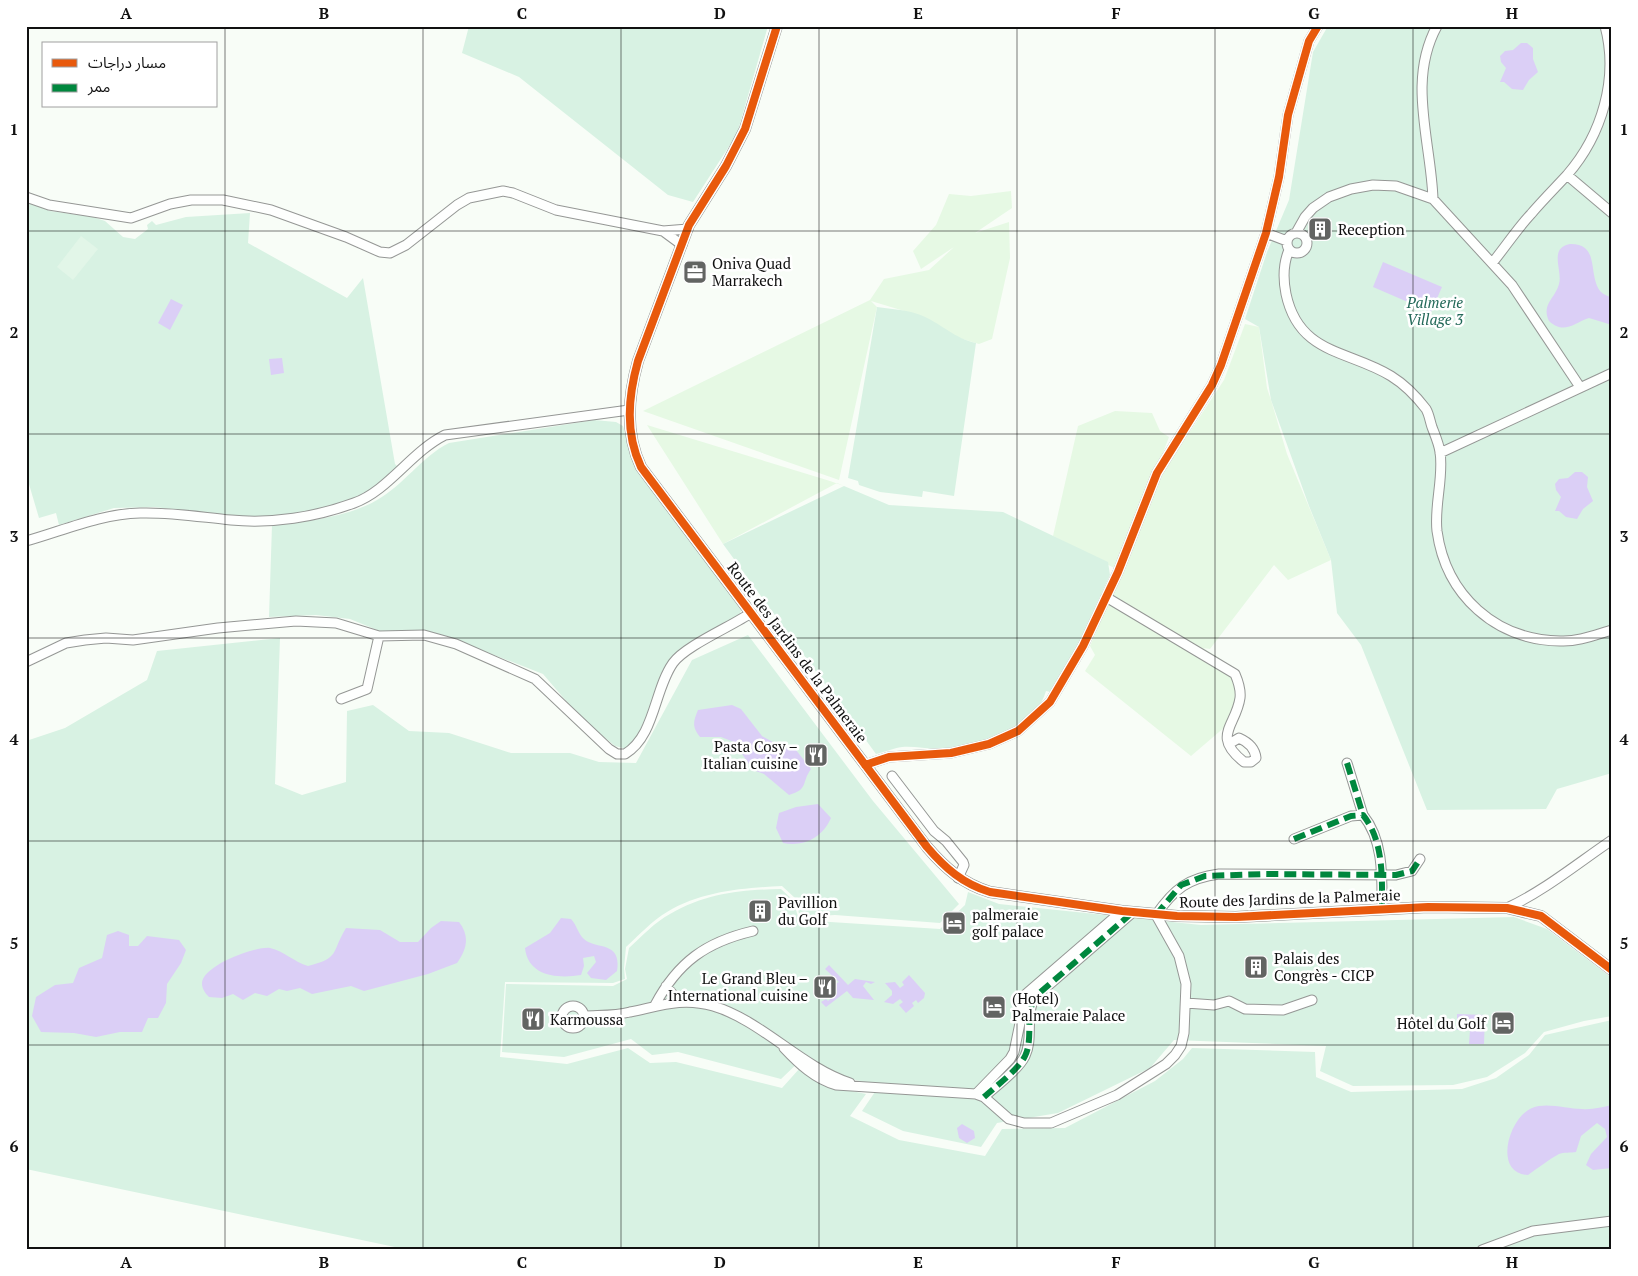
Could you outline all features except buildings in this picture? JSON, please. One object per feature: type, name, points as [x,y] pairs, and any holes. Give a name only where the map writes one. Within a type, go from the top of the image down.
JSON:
[{"type":"street","name":"Route des Jardins de la Palmeraie","points":[[777,26],[745,129],[726,166],[688,229],[638,361],[629,410],[629,429],[633,450],[641,467],[926,847],[958,878],[974,887],[990,892],[1156,915],[1236,916],[1382,910],[1506,908],[1530,912],[1547,920],[1612,970]]},
{"type":"street","points":[[865,765],[876,760],[903,755],[964,751],[1004,739],[1032,720],[1056,694],[1083,646],[1106,597],[1157,473],[1212,385],[1221,365],[1266,234],[1279,177],[1288,116],[1309,41],[1318,26]]},
{"type":"street","points":[[1432,199],[1431,174],[1423,123],[1422,77],[1426,56],[1437,26]]},
{"type":"street","points":[[1493,262],[1529,216],[1568,174],[1593,136],[1608,90],[1610,55],[1604,26]]},
{"type":"street","points":[[1568,174],[1612,213]]},
{"type":"street","points":[[1580,387],[1512,284],[1432,199],[1396,186],[1374,185],[1351,188],[1329,197],[1313,208],[1305,217],[1296,233],[1289,237],[1284,283],[1288,302],[1296,320],[1322,346],[1389,374],[1406,386],[1427,411],[1440,452],[1437,530],[1442,555],[1452,579],[1467,599],[1498,627],[1527,638],[1566,641],[1612,630]]},
{"type":"street","points":[[26,196],[49,205],[131,218],[170,204],[191,200],[223,200],[271,210],[346,237],[380,252],[390,253],[406,245],[457,205],[469,198],[503,191],[556,210],[663,232],[688,229]]},
{"type":"street","points":[[663,232],[682,245]]},
{"type":"street","points":[[1266,234],[1288,246],[1297,254],[1307,247],[1307,239],[1296,233]]},
{"type":"street","points":[[1440,452],[1612,373]]},
{"type":"street","points":[[26,541],[87,521],[124,514],[181,514],[249,521],[311,516],[355,503],[366,497],[404,467],[421,449],[445,435],[629,410]]},
{"type":"street","points":[[1106,597],[1235,674],[1240,699],[1227,731],[1226,738],[1229,744]]},
{"type":"street","points":[[26,662],[66,644],[85,640],[106,638],[133,640],[272,622],[321,621],[353,627],[379,636],[424,635],[437,638],[529,676],[542,685],[608,749],[616,754],[625,754],[640,742],[673,663],[688,650],[751,613]]},
{"type":"street","points":[[341,699],[367,689],[379,636]]},
{"type":"street","points":[[1348,763],[1363,815],[1378,847],[1382,874],[1382,910]]},
{"type":"street","points":[[892,776],[934,831],[946,840],[963,862],[964,865],[958,878]]},
{"type":"street","points":[[1294,839],[1351,816],[1363,815]]},
{"type":"street","points":[[1506,908],[1521,902],[1612,840]]},
{"type":"street","points":[[584,1016],[631,1012],[656,1005],[679,1002],[714,1006],[751,1025],[830,1076],[862,1087],[980,1095],[1009,1119],[1039,1124],[1068,1116],[1112,1098],[1166,1064],[1181,1046],[1186,1003],[1184,969],[1156,915],[1182,886],[1205,876],[1220,874],[1396,875],[1412,871],[1420,859]]},
{"type":"street","points":[[1064,968],[1122,911]]},
{"type":"street","points":[[980,1095],[1014,1052],[1026,994],[1064,968],[1133,912]]},
{"type":"street","points":[[656,1005],[666,986],[681,967],[700,952],[716,942],[753,930]]},
{"type":"street","points":[[666,986],[679,1002]]},
{"type":"street","points":[[1186,1003],[1214,1005],[1228,1001],[1245,1009],[1283,1010],[1312,1000]]},
{"type":"street","points":[[1482,1250],[1533,1230],[1612,1221]]},
{"type":"green space","points":[[469,26],[768,26],[737,134],[693,202],[668,195],[519,77],[462,53]]},
{"type":"green space","name":"Palmerie Village 3","points":[[1328,26],[1612,26],[1612,773],[1557,789],[1546,809],[1427,810],[1361,645],[1337,613],[1331,560],[1309,506],[1271,400],[1259,327],[1245,319],[1267,252],[1289,200],[1313,52]]},
{"type":"green space","points":[[1011,191],[1012,208],[975,233],[1009,222],[1010,258],[992,339],[979,344],[956,337],[924,317],[871,301],[877,307],[839,480],[643,411],[870,300],[884,279],[929,270],[954,247],[921,269],[913,251],[936,225],[949,194],[971,196]]},
{"type":"green space","points":[[26,202],[50,211],[93,217],[105,221],[123,237],[135,239],[148,229],[147,225],[152,221],[156,225],[186,217],[250,213],[248,243],[347,298],[363,278],[395,464],[400,469],[357,499],[294,515],[237,518],[155,507],[114,508],[59,525],[56,513],[39,518],[26,474]]},
{"type":"green space","points":[[81,236],[98,249],[73,280],[57,267]]},
{"type":"green space","points":[[877,307],[918,314],[961,338],[976,343],[954,496],[923,491],[922,497],[880,492],[859,485],[858,481],[848,478]]},
{"type":"green space","points":[[1245,324],[1259,327],[1267,388],[1287,454],[1331,560],[1288,580],[1274,565],[1210,649],[1203,648],[1218,657],[1233,670],[1238,698],[1226,726],[1191,756],[1085,671],[1095,655],[1090,646],[1164,471],[1224,380]]},
{"type":"green space","points":[[1115,411],[1152,413],[1160,431],[1169,437],[1118,570],[1053,536],[1078,426]]},
{"type":"green space","points":[[594,420],[616,422],[623,426],[630,452],[644,477],[742,608],[739,616],[680,652],[640,733],[627,749],[615,746],[579,716],[543,674],[448,637],[429,632],[382,632],[350,619],[316,615],[269,617],[272,525],[326,518],[365,506],[387,494],[430,456],[449,443]]},
{"type":"green space","points":[[647,425],[830,481],[836,483],[723,544]]},
{"type":"green space","points":[[844,486],[889,505],[1003,512],[1108,562],[1110,575],[1056,693],[1046,691],[1039,706],[1017,728],[1002,736],[969,746],[937,749],[902,747],[876,754],[723,544]]},
{"type":"green space","points":[[748,635],[873,801],[959,904],[940,923],[835,915],[800,917],[795,898],[782,886],[723,892],[694,899],[661,916],[626,947],[625,979],[613,983],[505,982],[500,1057],[567,1064],[628,1048],[650,1063],[676,1062],[782,1088],[800,1068],[823,1085],[866,1094],[850,1116],[899,1140],[985,1156],[1002,1129],[1065,1128],[1155,1081],[1183,1059],[1192,1048],[1315,1052],[1316,1077],[1351,1092],[1462,1089],[1496,1078],[1529,1055],[1545,1035],[1612,1020],[1612,1250],[409,1250],[26,1169],[26,741],[65,728],[147,680],[157,651],[280,638],[275,784],[302,795],[346,782],[347,711],[373,705],[409,731],[449,733],[511,753],[570,753],[599,762],[636,763],[692,660]]},
{"type":"green space","points":[[781,889],[793,900],[799,920],[940,929],[965,905],[968,892],[999,904],[1201,925],[1514,917],[1547,929],[1612,978],[1612,1016],[1584,1021],[1544,1032],[1525,1053],[1487,1077],[1453,1085],[1353,1086],[1320,1071],[1326,1046],[1174,1040],[1150,1068],[1058,1113],[997,1123],[981,1147],[903,1131],[862,1111],[879,1086],[829,1073],[803,1058],[781,1079],[678,1052],[652,1055],[631,1039],[564,1057],[502,1052],[506,984],[613,986],[627,979],[625,969],[629,948],[664,917],[697,901],[711,897],[752,890]]},
{"type":"shaded area","points":[[1521,43],[1527,43],[1533,48],[1533,59],[1538,72],[1529,80],[1523,90],[1512,89],[1504,82],[1500,82],[1506,68],[1501,62],[1500,56],[1505,51],[1513,50]]},
{"type":"shaded area","points":[[1570,244],[1580,245],[1590,255],[1597,285],[1602,293],[1612,298],[1612,325],[1589,318],[1564,328],[1554,325],[1549,321],[1547,315],[1548,306],[1560,279],[1558,255],[1563,246]]},
{"type":"shaded area","points":[[1383,262],[1442,287],[1431,312],[1373,287]]},
{"type":"shaded area","points":[[171,299],[183,305],[170,330],[158,323]]},
{"type":"shaded area","points":[[282,358],[284,373],[271,375],[269,359]]},
{"type":"shaded area","points":[[1575,472],[1582,472],[1588,477],[1587,487],[1593,501],[1583,509],[1577,519],[1566,517],[1559,511],[1555,511],[1561,497],[1556,490],[1555,484],[1559,479],[1568,478]]},
{"type":"shaded area","points":[[732,705],[741,709],[762,736],[785,749],[792,745],[811,769],[802,788],[789,795],[764,774],[753,770],[734,742],[721,737],[700,737],[694,724],[698,710]]},
{"type":"shaded area","points":[[818,804],[831,818],[823,831],[805,842],[798,844],[783,843],[776,828],[779,813],[796,807]]},
{"type":"shaded area","points":[[561,918],[571,919],[582,937],[589,942],[612,950],[616,954],[617,971],[606,980],[591,978],[587,973],[596,962],[594,956],[583,958],[584,966],[581,975],[554,976],[545,974],[532,965],[527,957],[525,948],[550,933]]},
{"type":"shaded area","points":[[441,921],[459,922],[465,932],[465,948],[457,963],[428,974],[364,991],[351,986],[312,994],[300,988],[287,991],[279,989],[267,996],[255,993],[243,1000],[233,994],[222,998],[209,997],[203,988],[204,977],[210,970],[230,958],[253,950],[270,948],[308,966],[330,957],[346,928],[380,930],[400,942],[418,942],[431,928]]},
{"type":"shaded area","points":[[118,931],[129,935],[129,946],[138,946],[147,936],[179,940],[186,950],[181,963],[167,984],[166,1003],[158,1018],[148,1018],[142,1032],[120,1032],[96,1037],[74,1033],[41,1032],[32,1016],[36,997],[55,985],[73,983],[79,968],[102,958],[107,935]]},
{"type":"shaded area","points":[[829,965],[848,985],[855,979],[875,982],[871,984],[866,982],[863,986],[874,1000],[853,998],[847,991],[826,1007],[821,1002],[826,999],[828,1001],[837,993],[831,986],[839,982],[825,969]]},
{"type":"shaded area","points":[[909,975],[925,993],[924,998],[918,1003],[916,1000],[912,1003],[914,1006],[906,1013],[899,1005],[903,1002],[900,999],[893,1004],[884,1002],[892,995],[892,991],[885,983],[895,982],[900,988],[904,985],[902,982]]},
{"type":"shaded area","points":[[1457,1014],[1485,1015],[1484,1044],[1469,1044],[1470,1030],[1457,1030]]},
{"type":"shaded area","points":[[1612,1105],[1612,1168],[1593,1170],[1586,1165],[1591,1154],[1607,1137],[1605,1129],[1597,1123],[1581,1136],[1576,1152],[1559,1154],[1528,1175],[1517,1172],[1510,1166],[1508,1145],[1511,1133],[1516,1123],[1532,1108],[1550,1106],[1590,1109]]},
{"type":"shaded area","points":[[962,1124],[974,1131],[975,1138],[967,1143],[959,1138],[957,1128]]},
{"type":"marked path","points":[[1347,763],[1363,815]]},
{"type":"marked path","points":[[1294,839],[1351,816],[1363,815],[1370,825],[1378,848],[1382,872],[1382,909]]},
{"type":"marked path","points":[[1156,915],[1181,885],[1205,876],[1265,874],[1396,875],[1412,871],[1420,859]]},
{"type":"marked path","points":[[984,1097],[1012,1072],[1025,1056],[1029,1041],[1030,1010],[1036,996],[1133,912]]},
{"type":"cycle path","points":[[777,26],[745,129],[726,166],[689,225],[638,361],[630,401],[632,441],[641,467],[927,847],[955,874],[980,889],[1122,911],[1177,916],[1236,917],[1428,907],[1507,908],[1541,916],[1612,970]]},
{"type":"cycle path","points":[[865,765],[889,757],[951,753],[989,744],[1018,731],[1050,702],[1083,646],[1118,572],[1157,473],[1212,385],[1221,365],[1266,233],[1279,177],[1288,115],[1309,41],[1318,26]]},
{"type":"place","name":"Reception","points":[[1320,229]]},
{"type":"place","name":"Oniva Quad Marrakech","points":[[695,272]]},
{"type":"place","name":"Pasta Cosy – Italian cuisine","points":[[816,755]]},
{"type":"place","name":"Pavillion du Golf","points":[[760,911]]},
{"type":"place","name":"palmeraie golf palace","points":[[954,923]]},
{"type":"place","name":"Palais des Congrès - CICP","points":[[1256,967]]},
{"type":"place","name":"Le Grand Bleu – International cuisine","points":[[825,987]]},
{"type":"place","name":"(Hotel) Palmeraie Palace","points":[[994,1007]]},
{"type":"place","name":"Karmoussa","points":[[533,1019]]},
{"type":"place","name":"Hôtel du Golf","points":[[1503,1023]]}]
